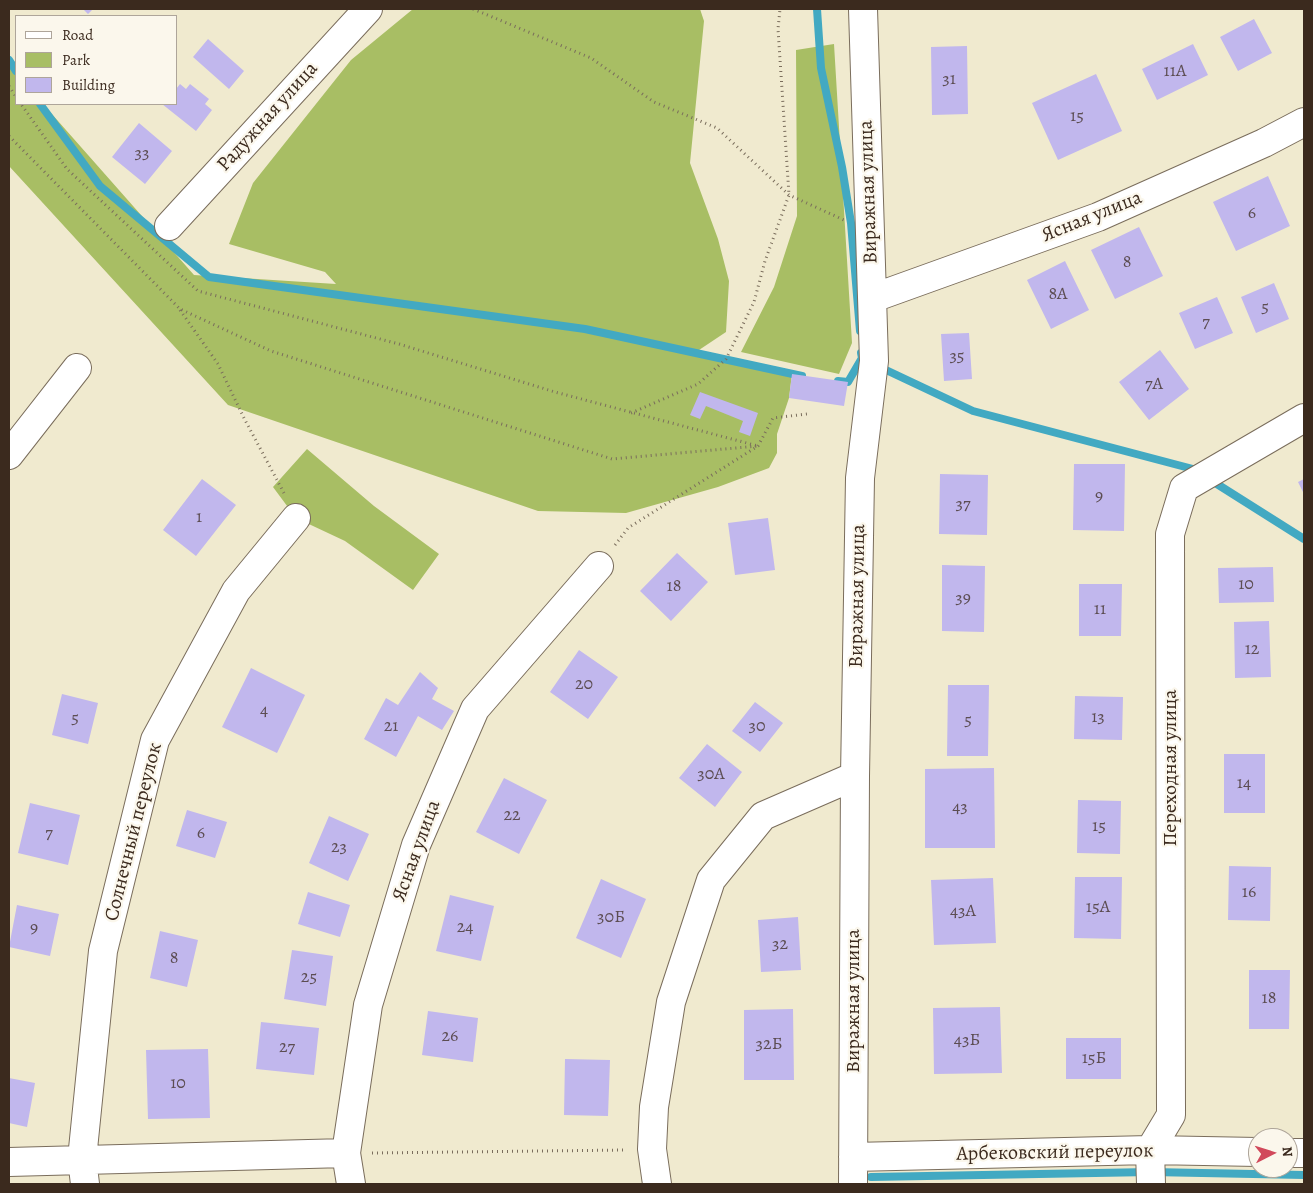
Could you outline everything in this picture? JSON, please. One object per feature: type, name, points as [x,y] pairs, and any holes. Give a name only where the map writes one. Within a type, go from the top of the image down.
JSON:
[{"type":"street","name":"Радужная улица","points":[[169,226],[368,9]]},
{"type":"street","name":"Виражная улица","points":[[853,1184],[855,776],[860,478],[874,361],[863,9]]},
{"type":"street","name":"Ясная улица","points":[[873,298],[1098,217],[1264,143],[1304,122]]},
{"type":"street","points":[[9,455],[77,368]]},
{"type":"street","name":"Переходная улица","points":[[1150,1150],[1171,1116],[1170,534],[1184,488],[1304,418]]},
{"type":"street","name":"Солнечный переулок","points":[[84,1172],[103,951],[156,740],[236,592],[296,518]]},
{"type":"street","name":"Ясная улица","points":[[351,1184],[346,1153],[368,1005],[416,845],[476,709],[599,566]]},
{"type":"street","points":[[656,1184],[652,1150],[654,1107],[671,1002],[711,880],[763,816],[855,776]]},
{"type":"street","points":[[1150,1150],[1151,1184]]},
{"type":"street","name":"Арбековский переулок","points":[[853,1157],[1150,1150],[1248,1152]]},
{"type":"street","points":[[9,1162],[84,1172],[346,1153]]},
{"type":"path","points":[[473,9],[591,58],[654,102],[717,128],[789,195],[851,223],[871,228]]},
{"type":"path","points":[[631,413],[698,384],[726,359],[754,302],[765,260],[789,195],[778,29],[780,9]]},
{"type":"path","points":[[22,105],[67,169],[198,291],[399,344],[555,392],[758,446]]},
{"type":"path","points":[[9,136],[180,309],[218,364],[296,518]]},
{"type":"path","points":[[180,309],[271,351],[612,459],[758,446]]},
{"type":"path","points":[[599,566],[628,528],[758,446],[773,418],[807,414]]},
{"type":"path","points":[[346,1153],[652,1150]]},
{"type":"green space","points":[[413,9],[700,9],[704,21],[690,163],[718,239],[729,281],[726,332],[696,352],[792,374],[789,398],[777,434],[777,453],[769,468],[718,487],[626,513],[538,511],[228,405],[9,166],[9,65],[15,73],[15,105],[44,105],[194,275],[336,284],[325,272],[229,244],[253,183],[351,60]]},
{"type":"green space","points":[[834,44],[852,343],[839,374],[741,352],[774,287],[797,216],[796,50]]},
{"type":"green space","points":[[307,449],[374,506],[439,554],[413,590],[345,541],[296,518],[273,487]]},
{"type":"building","points":[[83,9],[93,9],[88,14]]},
{"type":"building","points":[[1254,19],[1272,53],[1238,71],[1220,37]]},
{"type":"building","points":[[208,39],[244,71],[229,89],[193,57]]},
{"type":"building","points":[[1193,44],[1208,75],[1157,100],[1142,69]]},
{"type":"building","points":[[967,46],[968,114],[932,115],[931,47]]},
{"type":"building","points":[[1096,74],[1122,131],[1058,160],[1032,103]]},
{"type":"building","points":[[180,84],[186,89],[190,84],[209,99],[205,104],[212,110],[196,131],[163,105],[178,105],[178,86]]},
{"type":"building","points":[[139,123],[172,151],[145,184],[112,157]]},
{"type":"building","points":[[1268,176],[1290,226],[1236,251],[1213,202]]},
{"type":"building","points":[[1139,227],[1163,276],[1115,299],[1091,250]]},
{"type":"building","points":[[1065,261],[1089,310],[1051,329],[1027,280]]},
{"type":"building","points":[[1274,283],[1289,319],[1256,333],[1241,297]]},
{"type":"building","points":[[1217,297],[1233,333],[1195,349],[1179,313]]},
{"type":"building","points":[[969,333],[972,379],[944,381],[941,334]]},
{"type":"building","points":[[1160,350],[1189,389],[1149,420],[1119,382]]},
{"type":"building","points":[[792,374],[848,382],[844,406],[789,398]]},
{"type":"building","points":[[700,392],[758,413],[750,436],[739,432],[743,421],[706,406],[700,419],[690,415]]},
{"type":"building","points":[[1074,464],[1125,464],[1124,531],[1073,530]]},
{"type":"building","points":[[940,474],[988,475],[987,535],[939,534]]},
{"type":"building","points":[[202,479],[236,505],[196,556],[163,530]]},
{"type":"building","points":[[1304,479],[1304,494],[1298,482]]},
{"type":"building","points":[[768,518],[775,570],[735,575],[728,523]]},
{"type":"building","points":[[677,553],[708,582],[671,621],[640,591]]},
{"type":"building","points":[[942,565],[985,566],[984,632],[942,631]]},
{"type":"building","points":[[1273,567],[1274,602],[1219,603],[1218,568]]},
{"type":"building","points":[[1079,584],[1122,584],[1121,636],[1079,636]]},
{"type":"building","points":[[1269,621],[1271,677],[1235,678],[1234,622]]},
{"type":"building","points":[[579,650],[618,677],[588,719],[550,692]]},
{"type":"building","points":[[251,668],[305,695],[277,753],[222,727]]},
{"type":"building","points":[[420,672],[438,688],[432,699],[454,711],[442,730],[418,716],[396,757],[364,739],[386,698],[398,705]]},
{"type":"building","points":[[948,685],[989,685],[988,756],[947,756]]},
{"type":"building","points":[[62,694],[98,703],[88,744],[52,735]]},
{"type":"building","points":[[1075,696],[1123,697],[1122,740],[1074,739]]},
{"type":"building","points":[[755,702],[783,723],[760,752],[732,731]]},
{"type":"building","points":[[707,744],[742,772],[715,807],[679,778]]},
{"type":"building","points":[[1224,754],[1265,754],[1265,813],[1224,813]]},
{"type":"building","points":[[994,768],[995,848],[925,848],[925,769]]},
{"type":"building","points":[[504,778],[547,800],[519,854],[476,832]]},
{"type":"building","points":[[1078,800],[1121,801],[1120,854],[1077,853]]},
{"type":"building","points":[[30,803],[80,815],[68,865],[18,853]]},
{"type":"building","points":[[187,810],[227,822],[215,858],[176,846]]},
{"type":"building","points":[[329,816],[369,834],[348,881],[309,863]]},
{"type":"building","points":[[1229,866],[1271,867],[1270,921],[1228,920]]},
{"type":"building","points":[[1075,877],[1122,877],[1121,939],[1074,938]]},
{"type":"building","points":[[993,878],[996,943],[934,945],[931,880]]},
{"type":"building","points":[[601,879],[646,899],[621,958],[576,938]]},
{"type":"building","points":[[308,892],[350,905],[340,937],[298,924]]},
{"type":"building","points":[[450,895],[494,906],[481,961],[436,951]]},
{"type":"building","points":[[17,905],[59,914],[50,956],[9,947]]},
{"type":"building","points":[[798,917],[801,970],[761,972],[758,920]]},
{"type":"building","points":[[160,931],[198,940],[187,987],[150,978]]},
{"type":"building","points":[[292,950],[333,956],[326,1006],[284,999]]},
{"type":"building","points":[[1249,970],[1290,970],[1289,1029],[1249,1029]]},
{"type":"building","points":[[1000,1007],[1002,1073],[934,1074],[933,1008]]},
{"type":"building","points":[[793,1009],[794,1080],[744,1080],[744,1010]]},
{"type":"building","points":[[428,1011],[478,1018],[473,1062],[422,1055]]},
{"type":"building","points":[[261,1022],[319,1028],[314,1075],[256,1069]]},
{"type":"building","points":[[1066,1038],[1121,1038],[1121,1079],[1066,1079]]},
{"type":"building","points":[[208,1049],[210,1118],[148,1119],[146,1050]]},
{"type":"building","points":[[565,1059],[610,1060],[608,1116],[564,1115]]},
{"type":"building","points":[[9,1078],[35,1083],[27,1127],[9,1123]]},
{"type":"waterway","points":[[817,9],[821,68],[842,167],[851,223],[860,331]]},
{"type":"waterway","points":[[9,60],[15,69]]},
{"type":"waterway","points":[[41,105],[100,186],[209,277],[585,329],[802,376]]},
{"type":"waterway","points":[[838,381],[848,382],[862,358],[861,353]]},
{"type":"waterway","points":[[886,370],[973,411],[1193,469],[1199,473]]},
{"type":"waterway","points":[[1209,479],[1304,539]]},
{"type":"waterway","points":[[871,1177],[1151,1172],[1304,1175]]}]
